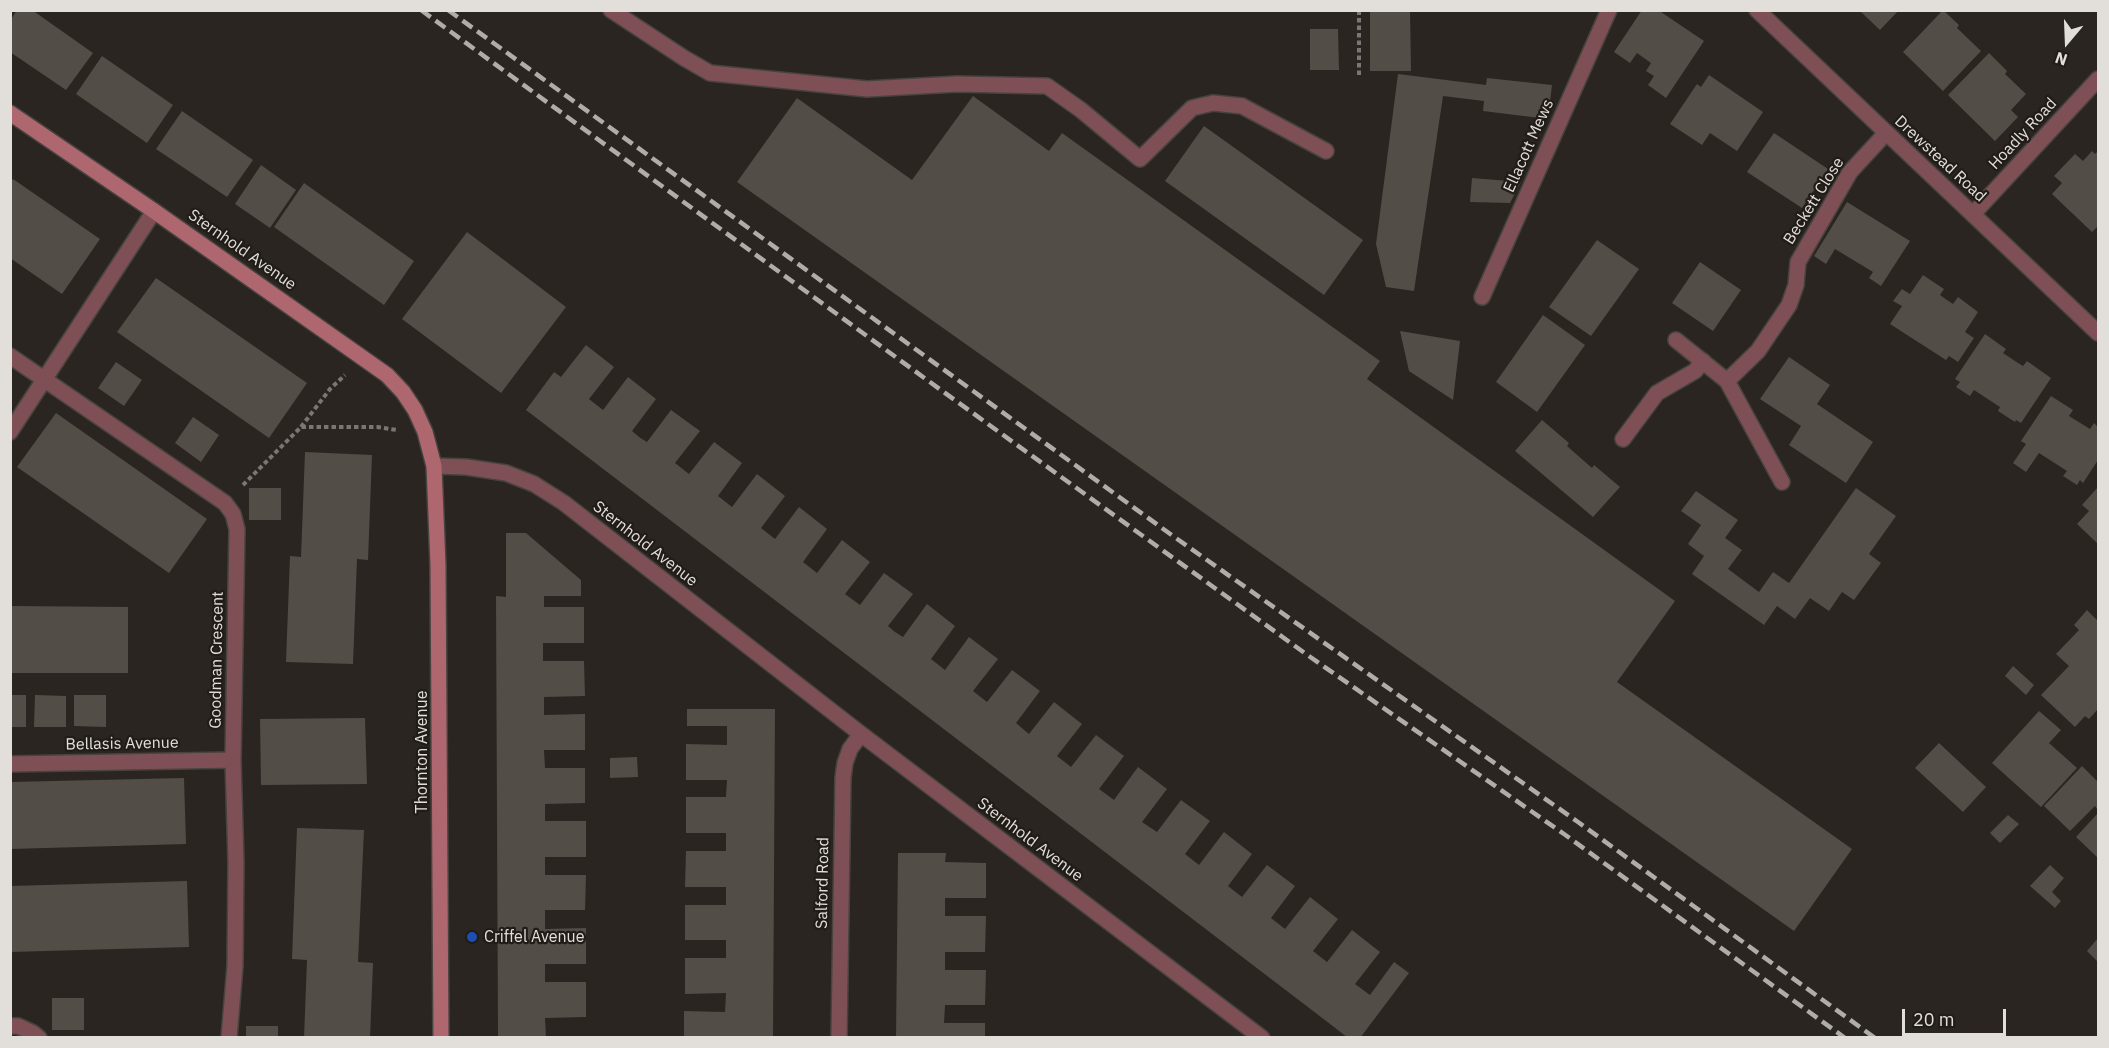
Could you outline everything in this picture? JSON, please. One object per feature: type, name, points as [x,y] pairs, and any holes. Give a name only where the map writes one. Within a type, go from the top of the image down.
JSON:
[{"type":"main road","name":"Sternhold Avenue","points":[[10,113],[387,375],[403,392],[415,410],[425,432],[434,466]]},
{"type":"main road","name":"Thornton Avenue","points":[[434,466],[439,598],[441,1038]]},
{"type":"street","points":[[611,10],[710,73],[867,89],[957,84],[1047,86],[1081,110],[1140,159],[1192,108],[1214,103],[1242,106],[1326,151]]},
{"type":"street","name":"Ellacott Mews","points":[[1482,297],[1609,10]]},
{"type":"street","name":"Drewstead Road","points":[[1757,10],[2098,333]]},
{"type":"street","name":"Hoadly Road","points":[[1973,214],[2098,79]]},
{"type":"street","name":"Beckett Close","points":[[1727,381],[1758,351],[1790,305],[1796,285],[1798,262],[1850,172],[1886,133]]},
{"type":"street","points":[[10,432],[154,211]]},
{"type":"street","points":[[1676,340],[1727,381],[1782,482]]},
{"type":"street","points":[[10,356],[225,503]]},
{"type":"street","points":[[1623,439],[1657,393],[1695,371],[1703,361]]},
{"type":"street","name":"Sternhold Avenue","points":[[434,466],[466,466],[506,473],[534,484],[564,503],[861,734],[1262,1038]]},
{"type":"street","name":"Goodman Crescent","points":[[225,503],[233,514],[237,529],[233,760],[236,863],[235,966],[229,1038]]},
{"type":"street","name":"Salford Road","points":[[839,1038],[844,763],[850,748],[861,734]]},
{"type":"street","name":"Bellasis Avenue","points":[[10,764],[233,760]]},
{"type":"street","points":[[10,1026],[18,1026],[39,1038]]},
{"type":"path","points":[[1359,10],[1359,75]]},
{"type":"path","points":[[225,503],[301,427],[330,389],[363,357]]},
{"type":"path","points":[[301,427],[377,427],[425,432]]},
{"type":"building","points":[[17,10],[32,10],[93,53],[66,90],[10,52],[10,21]]},
{"type":"building","points":[[1370,10],[1410,10],[1411,71],[1370,71]]},
{"type":"building","points":[[1642,10],[1658,10],[1704,41],[1666,98],[1648,85],[1654,76],[1646,71],[1651,63],[1637,53],[1630,63],[1614,52]]},
{"type":"building","points":[[1863,10],[1899,10],[1880,30],[1861,12]]},
{"type":"building","points":[[1943,10],[1959,25],[1957,28],[1981,51],[1943,91],[1903,52]]},
{"type":"building","points":[[1310,29],[1338,29],[1339,70],[1310,70]]},
{"type":"building","points":[[1989,53],[2007,71],[2005,74],[2026,94],[2011,110],[2018,117],[1995,141],[1948,95]]},
{"type":"building","points":[[102,56],[173,105],[147,143],[76,94]]},
{"type":"building","points":[[1398,74],[1486,85],[1487,78],[1552,85],[1548,119],[1483,111],[1484,101],[1443,96],[1414,291],[1386,287],[1376,244]]},
{"type":"building","points":[[1709,75],[1763,112],[1737,151],[1710,133],[1702,145],[1670,124],[1697,84],[1701,87]]},
{"type":"building","points":[[973,96],[1049,151],[1062,133],[1380,361],[1367,379],[1675,601],[1617,682],[1852,849],[1794,931],[737,182],[797,98],[912,180]]},
{"type":"building","points":[[182,111],[253,160],[227,197],[156,149]]},
{"type":"building","points":[[1204,126],[1363,240],[1324,295],[1165,181]]},
{"type":"building","points":[[1774,133],[1828,169],[1802,208],[1747,172]]},
{"type":"building","points":[[2092,151],[2095,154],[2098,151],[2098,226],[2092,232],[2052,194],[2062,183],[2054,176],[2075,154],[2083,161]]},
{"type":"building","points":[[261,165],[296,190],[270,228],[235,204]]},
{"type":"building","points":[[1472,178],[1521,182],[1510,203],[1470,202]]},
{"type":"building","points":[[13,179],[100,239],[62,294],[10,258],[10,183]]},
{"type":"building","points":[[304,183],[414,261],[384,305],[274,227]]},
{"type":"building","points":[[1847,202],[1910,241],[1881,286],[1869,278],[1873,272],[1835,249],[1826,264],[1814,256]]},
{"type":"building","points":[[467,232],[566,307],[501,393],[402,319]]},
{"type":"building","points":[[1597,240],[1639,269],[1591,336],[1549,307]]},
{"type":"building","points":[[1700,262],[1741,290],[1713,331],[1672,303]]},
{"type":"building","points":[[1923,275],[1944,289],[1940,295],[1947,300],[1953,304],[1958,297],[1978,312],[1965,332],[1974,338],[1958,362],[1949,356],[1946,360],[1890,324],[1902,306],[1893,301],[1902,289],[1910,294]]},
{"type":"building","points":[[156,278],[307,383],[269,438],[117,332]]},
{"type":"building","points":[[1543,315],[1585,345],[1537,412],[1496,382]]},
{"type":"building","points":[[1400,331],[1460,341],[1453,400],[1409,371]]},
{"type":"building","points":[[1985,334],[2006,349],[2003,353],[2023,366],[2027,361],[2051,378],[2021,423],[2016,420],[2015,422],[1998,411],[2000,407],[1974,390],[1970,396],[1956,387],[1960,382],[1955,379]]},
{"type":"building","points":[[586,345],[614,367],[589,399],[603,410],[628,377],[656,399],[632,431],[639,437],[647,442],[671,410],[700,431],[675,463],[689,474],[714,442],[742,463],[718,496],[732,507],[757,474],[785,496],[761,528],[775,539],[799,507],[827,529],[803,562],[817,573],[842,540],[870,562],[845,594],[860,605],[884,573],[913,594],[888,626],[895,632],[903,637],[927,604],[955,626],[931,659],[945,670],[969,637],[998,659],[973,691],[987,702],[1012,670],[1040,691],[1016,723],[1029,734],[1054,702],[1082,724],[1057,756],[1071,767],[1096,735],[1124,756],[1099,789],[1114,800],[1138,767],[1167,789],[1142,822],[1157,832],[1181,800],[1210,821],[1185,854],[1199,865],[1224,832],[1252,854],[1228,886],[1242,897],[1267,865],[1295,886],[1271,918],[1285,929],[1310,897],[1338,919],[1313,951],[1327,962],[1352,930],[1380,952],[1355,984],[1370,995],[1394,962],[1409,973],[1360,1038],[1348,1038],[526,410],[554,372],[561,377]]},
{"type":"building","points":[[1789,357],[1830,385],[1817,404],[1873,442],[1846,483],[1789,445],[1801,426],[1760,399]]},
{"type":"building","points":[[116,362],[142,380],[124,406],[98,388]]},
{"type":"building","points":[[2051,396],[2073,410],[2069,416],[2090,429],[2094,423],[2098,427],[2098,460],[2083,483],[2080,480],[2077,485],[2063,476],[2067,471],[2039,453],[2026,472],[2013,463],[2026,444],[2021,441]]},
{"type":"building","points":[[56,413],[207,519],[169,573],[17,467]]},
{"type":"building","points":[[193,417],[219,435],[201,462],[175,443]]},
{"type":"building","points":[[1542,420],[1569,443],[1567,446],[1592,468],[1594,465],[1620,487],[1593,517],[1515,451]]},
{"type":"building","points":[[305,452],[372,455],[368,560],[357,559],[353,664],[286,662],[290,556],[301,557]]},
{"type":"building","points":[[2098,487],[2098,544],[2077,524],[2089,511],[2082,505]]},
{"type":"building","points":[[249,488],[281,488],[281,520],[249,520]]},
{"type":"building","points":[[1856,488],[1896,516],[1869,554],[1881,563],[1854,600],[1842,592],[1829,611],[1810,598],[1795,619],[1777,606],[1764,625],[1692,574],[1704,556],[1688,544],[1701,525],[1681,511],[1696,491],[1738,520],[1725,538],[1742,550],[1728,569],[1759,592],[1773,572],[1789,583]]},
{"type":"building","points":[[506,533],[526,533],[581,580],[581,596],[544,596],[544,607],[584,607],[584,643],[543,643],[543,661],[584,661],[585,696],[544,697],[544,715],[585,714],[585,750],[544,750],[545,768],[585,768],[585,803],[545,804],[545,821],[586,821],[586,857],[545,857],[545,875],[586,875],[585,910],[545,910],[545,929],[586,928],[586,964],[545,964],[545,982],[586,982],[586,1017],[545,1018],[546,1038],[498,1038],[496,596],[506,597]]},
{"type":"building","points":[[10,606],[128,607],[128,673],[10,673]]},
{"type":"building","points":[[2087,610],[2098,621],[2098,709],[2089,719],[2085,716],[2075,727],[2041,695],[2069,666],[2056,654],[2079,630],[2074,625]]},
{"type":"building","points":[[2013,666],[2034,685],[2026,695],[2005,676]]},
{"type":"building","points":[[10,695],[26,695],[26,727],[10,727]]},
{"type":"building","points":[[35,695],[66,696],[66,727],[34,727]]},
{"type":"building","points":[[74,695],[106,695],[106,727],[74,726]]},
{"type":"building","points":[[687,709],[775,709],[773,1038],[684,1038],[684,1011],[725,1012],[726,993],[685,994],[685,958],[726,958],[726,940],[685,940],[685,905],[726,905],[726,887],[685,887],[686,851],[726,851],[726,833],[686,833],[686,797],[726,797],[727,780],[686,780],[686,744],[727,745],[727,726],[687,726]]},
{"type":"building","points":[[2039,711],[2061,730],[2049,743],[2077,768],[2041,807],[1992,763]]},
{"type":"building","points":[[365,718],[367,784],[261,785],[260,719]]},
{"type":"building","points":[[1939,743],[1986,787],[1963,812],[1915,768]]},
{"type":"building","points":[[637,757],[638,777],[610,778],[610,758]]},
{"type":"building","points":[[2082,766],[2098,782],[2098,810],[2095,806],[2070,831],[2044,806]]},
{"type":"building","points":[[184,778],[186,844],[10,849],[10,782]]},
{"type":"building","points":[[2098,813],[2098,858],[2076,837]]},
{"type":"building","points":[[2008,815],[2019,824],[2000,843],[1990,833]]},
{"type":"building","points":[[297,828],[364,830],[358,962],[373,963],[370,1038],[304,1038],[307,960],[292,959]]},
{"type":"building","points":[[898,853],[946,853],[945,862],[986,863],[986,898],[945,898],[945,916],[986,916],[985,952],[945,952],[945,970],[986,970],[985,1005],[945,1005],[944,1023],[985,1023],[985,1038],[896,1038]]},
{"type":"building","points":[[2050,865],[2064,878],[2052,892],[2061,901],[2055,908],[2030,886]]},
{"type":"building","points":[[187,881],[189,947],[10,952],[10,886]]},
{"type":"building","points":[[2098,938],[2098,962],[2087,951]]},
{"type":"building","points":[[52,998],[84,998],[84,1030],[52,1030]]},
{"type":"building","points":[[246,1026],[278,1026],[278,1038],[246,1038]]},
{"type":"railway","points":[[421,10],[1306,654],[1564,834],[1845,1038]]},
{"type":"railway","points":[[448,10],[1173,536],[1578,822],[1875,1038]]},
{"type":"place","name":"Criffel Avenue","points":[[472,937]]}]
